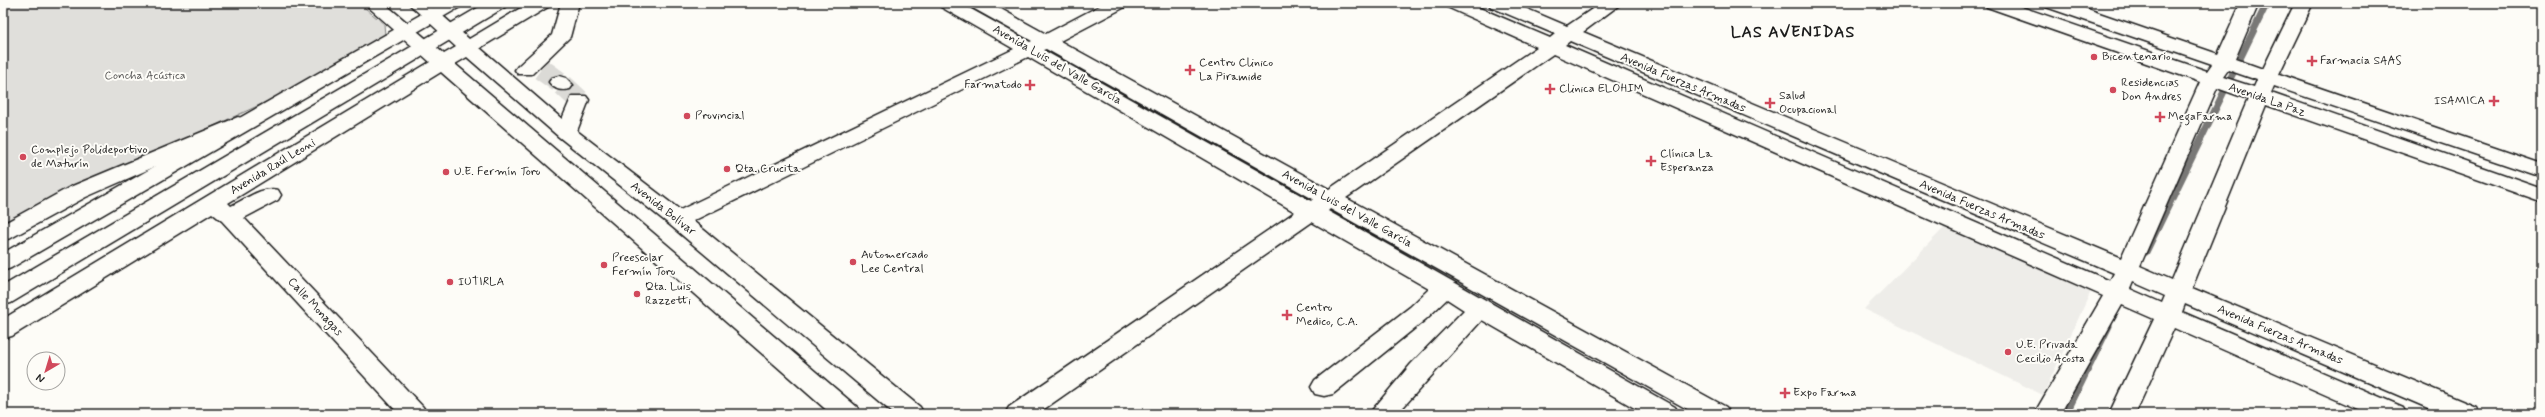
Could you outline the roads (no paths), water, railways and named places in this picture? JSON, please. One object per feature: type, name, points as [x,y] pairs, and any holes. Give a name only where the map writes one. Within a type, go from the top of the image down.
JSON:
[{"type":"main road","points":[[373,3],[848,414]]},
{"type":"main road","points":[[3,263],[406,31],[424,9],[454,3]]},
{"type":"main road","points":[[3,297],[499,3]]},
{"type":"main road","name":"Avenida Raúl Leoni","points":[[3,330],[221,210],[443,63],[542,3]]},
{"type":"main road","points":[[500,75],[533,69],[560,37],[570,3]]},
{"type":"main road","name":"Avenida Luis del Valle García","points":[[946,3],[1039,46],[1329,199],[1717,414]]},
{"type":"main road","name":"Avenida Luis del Valle García","points":[[977,3],[1039,46],[1311,212],[1666,414]]},
{"type":"main road","points":[[678,220],[1039,46],[1120,3]]},
{"type":"main road","name":"Avenida Fuerzas Armadas","points":[[1453,3],[1560,40],[2176,291],[2467,414]]},
{"type":"main road","name":"Avenida Fuerzas Armadas","points":[[1497,3],[1560,40],[2117,294],[2394,414]]},
{"type":"main road","points":[[1018,414],[1613,3]]},
{"type":"main road","name":"Avenida La Paz","points":[[1993,3],[2212,81],[2542,195]]},
{"type":"main road","name":"Avenida La Paz","points":[[2052,3],[2542,171]]},
{"type":"main road","points":[[2047,414],[2117,294],[2128,272],[2212,81],[2230,64],[2250,3]]},
{"type":"main road","points":[[2122,414],[2176,291],[2258,96],[2304,3]]},
{"type":"main road","name":"Avenida Bolívar","points":[[424,9],[566,133],[678,220],[911,414]]},
{"type":"main road","points":[[566,133],[580,100]]},
{"type":"main road","points":[[3,233],[78,192],[269,110]]},
{"type":"main road","points":[[221,210],[270,196]]},
{"type":"main road","name":"Calle Monagas","points":[[221,210],[414,414]]},
{"type":"main road","points":[[1324,387],[1418,313],[1444,288]]},
{"type":"main road","points":[[1382,414],[1425,364],[1480,308]]},
{"type":"waterway","points":[[2146,252],[2267,3]]},
{"type":"waterway","points":[[2066,414],[2109,326]]},
{"type":"tunnel","points":[[541,69],[559,82]]},
{"type":"tunnel","points":[[563,85],[579,100]]},
{"type":"place","name":"Bicentenario","points":[[2094,57]]},
{"type":"place","name":"Farmacia SAAS","points":[[2312,61]]},
{"type":"place","name":"Centro Clinico La Piramide","points":[[1190,70]]},
{"type":"place","name":"Farmatodo","points":[[1030,85]]},
{"type":"place","name":"Clinica ELOHIM","points":[[1550,89]]},
{"type":"place","name":"Residencias Don Andres","points":[[2113,90]]},
{"type":"place","name":"ISAMICA","points":[[2494,101]]},
{"type":"place","name":"Salud Ocupacional","points":[[1770,103]]},
{"type":"place","name":"Provincial","points":[[687,116]]},
{"type":"place","name":"MegaFarma","points":[[2160,117]]},
{"type":"place","name":"Complejo Polideportivo de Maturín","points":[[23,157]]},
{"type":"place","name":"Clínica La Esperanza","points":[[1651,161]]},
{"type":"place","name":"Qta. Crucita","points":[[727,169]]},
{"type":"place","name":"U.E. Fermín Toro","points":[[446,172]]},
{"type":"place","name":"Automercado Lee Central","points":[[853,262]]},
{"type":"place","name":"Preescolar Fermín Toro","points":[[604,265]]},
{"type":"place","name":"IUTIRLA","points":[[450,282]]},
{"type":"place","name":"Qta. Luis Razzetti","points":[[637,294]]},
{"type":"place","name":"Centro Medico, C.A.","points":[[1287,315]]},
{"type":"place","name":"U.E. Privada Cecilio Acosta","points":[[2008,352]]},
{"type":"place","name":"Expo Farma","points":[[1785,393]]},
{"type":"district","name":"LAS AVENIDAS","points":[[1793,32]]},
{"type":"park label","name":"Concha Acústica","points":[[145,76]]}]
